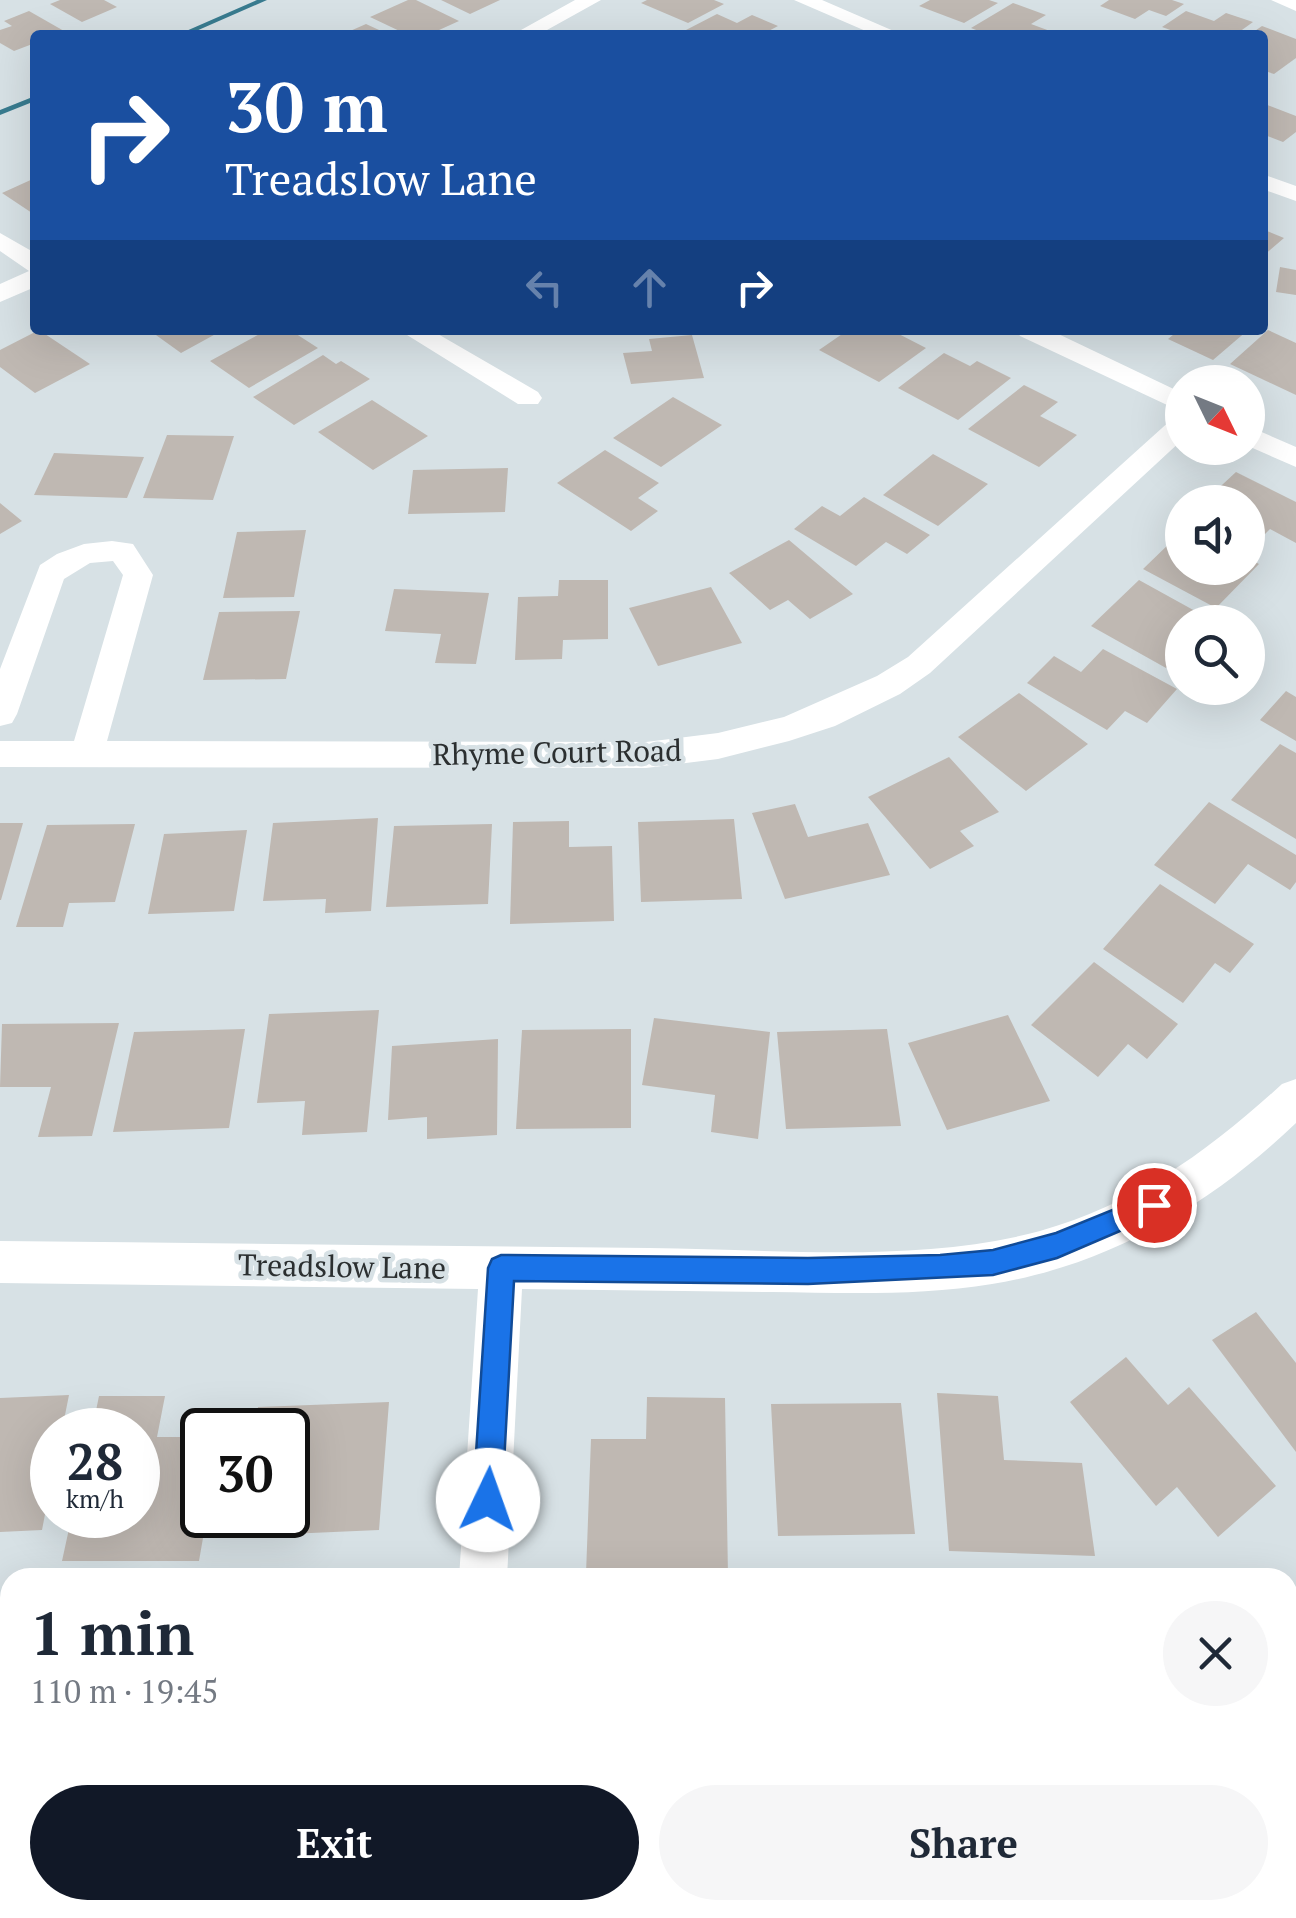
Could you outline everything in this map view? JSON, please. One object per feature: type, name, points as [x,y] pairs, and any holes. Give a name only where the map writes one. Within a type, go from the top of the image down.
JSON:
[{"type":"street","points":[[532,30],[591,0]]},
{"type":"street","points":[[804,0],[879,30]]},
{"type":"street","points":[[1281,0],[1296,5]]},
{"type":"street","points":[[1268,182],[1296,194]]},
{"type":"street","points":[[0,240],[30,261]]},
{"type":"street","points":[[0,294],[30,279]]},
{"type":"street","points":[[421,335],[528,398]]},
{"type":"street","points":[[1040,335],[1165,396]]},
{"type":"street","name":"Rhyme Court Road","points":[[0,754],[646,755],[731,744],[854,705],[918,665],[1165,440]]},
{"type":"street","points":[[1265,443],[1296,458]]},
{"type":"street","points":[[0,714],[51,573],[70,558],[97,550],[122,551],[138,575],[87,754]]},
{"type":"street","name":"Treadslow Lane","points":[[0,1262],[843,1271],[913,1270],[993,1262],[1057,1246],[1188,1188],[1245,1145],[1296,1097]]},
{"type":"street","points":[[484,1568],[501,1268]]},
{"type":"building","points":[[60,0],[104,0],[117,7],[82,22],[50,4]]},
{"type":"building","points":[[416,0],[459,21],[439,30],[397,30],[370,17]]},
{"type":"building","points":[[441,0],[500,0],[470,14]]},
{"type":"building","points":[[714,0],[724,4],[688,23],[641,3]]},
{"type":"building","points":[[930,0],[998,3],[964,23],[919,6]]},
{"type":"building","points":[[1109,0],[1172,0],[1184,4],[1166,16],[1149,10],[1135,19],[1100,6]]},
{"type":"building","points":[[1013,3],[1046,15],[1031,24],[1047,30],[976,30],[971,28]]},
{"type":"building","points":[[29,11],[62,30],[30,30],[30,45],[14,51],[0,43],[0,30],[12,26],[4,21]]},
{"type":"building","points":[[1186,11],[1214,21],[1226,13],[1253,22],[1242,30],[1162,27]]},
{"type":"building","points":[[717,14],[737,23],[752,15],[778,26],[770,30],[686,30]]},
{"type":"building","points":[[366,24],[379,30],[352,30]]},
{"type":"building","points":[[1262,26],[1296,39],[1296,58],[1274,74],[1268,72],[1268,30],[1256,30]]},
{"type":"building","points":[[1268,105],[1296,116],[1296,132],[1283,142],[1268,136]]},
{"type":"building","points":[[30,180],[30,212],[2,193]]},
{"type":"building","points":[[1268,231],[1284,238],[1268,252]]},
{"type":"building","points":[[1280,267],[1296,270],[1296,295],[1276,292]]},
{"type":"building","points":[[1268,330],[1296,343],[1296,395],[1265,380],[1265,365],[1232,365],[1262,335],[1268,335]]},
{"type":"building","points":[[30,335],[46,335],[90,364],[35,393],[0,367],[0,350]]},
{"type":"building","points":[[156,335],[214,335],[181,353]]},
{"type":"building","points":[[258,335],[298,335],[318,348],[249,388],[210,361]]},
{"type":"building","points":[[692,335],[704,378],[631,384],[623,353],[652,351],[649,339]]},
{"type":"building","points":[[841,335],[901,335],[926,348],[879,382],[819,350]]},
{"type":"building","points":[[1173,335],[1242,335],[1213,360],[1168,339]]},
{"type":"building","points":[[944,353],[970,366],[977,361],[1011,378],[958,420],[898,388]]},
{"type":"building","points":[[323,355],[370,379],[294,425],[253,397]]},
{"type":"building","points":[[1024,385],[1058,402],[1040,416],[1077,435],[1039,467],[968,429]]},
{"type":"building","points":[[673,397],[722,425],[661,467],[613,438]]},
{"type":"building","points":[[372,400],[428,436],[373,470],[318,432]]},
{"type":"building","points":[[167,435],[234,436],[213,500],[143,498]]},
{"type":"building","points":[[605,450],[659,483],[638,498],[658,511],[631,531],[557,483]]},
{"type":"building","points":[[54,453],[144,457],[127,498],[34,495]]},
{"type":"building","points":[[933,454],[988,484],[938,526],[883,495]]},
{"type":"building","points":[[508,468],[505,512],[408,514],[413,470]]},
{"type":"building","points":[[1236,472],[1262,485],[1222,485]]},
{"type":"building","points":[[1265,486],[1296,502],[1296,543],[1270,529],[1265,534]]},
{"type":"building","points":[[864,497],[930,535],[907,554],[886,542],[856,566],[794,529],[822,506],[840,516]]},
{"type":"building","points":[[0,503],[22,521],[0,534]]},
{"type":"building","points":[[306,530],[294,597],[223,598],[237,532]]},
{"type":"building","points":[[789,540],[853,594],[810,619],[788,600],[770,610],[729,573]]},
{"type":"building","points":[[1165,548],[1165,581],[1143,569]]},
{"type":"building","points":[[559,580],[608,580],[608,639],[563,640],[562,659],[515,660],[518,597],[558,596]]},
{"type":"building","points":[[1139,580],[1184,605],[1165,605],[1165,667],[1091,626]]},
{"type":"building","points":[[1173,585],[1238,585],[1219,605],[1210,605]]},
{"type":"building","points":[[711,587],[742,643],[658,666],[629,608]]},
{"type":"building","points":[[394,589],[489,593],[476,664],[435,663],[441,634],[385,631]]},
{"type":"building","points":[[300,611],[286,679],[203,680],[219,612]]},
{"type":"building","points":[[1103,649],[1165,683],[1165,703],[1147,723],[1125,711],[1107,730],[1027,683],[1054,656],[1081,672]]},
{"type":"building","points":[[1286,691],[1296,697],[1296,741],[1260,720]]},
{"type":"building","points":[[1019,693],[1088,744],[1026,791],[958,737]]},
{"type":"building","points":[[1280,744],[1296,753],[1296,839],[1231,800]]},
{"type":"building","points":[[949,757],[999,812],[960,831],[974,846],[930,869],[868,797]]},
{"type":"building","points":[[1209,802],[1296,855],[1296,882],[1290,890],[1248,864],[1215,904],[1154,865]]},
{"type":"building","points":[[795,804],[808,837],[868,823],[890,875],[785,899],[752,813]]},
{"type":"building","points":[[378,818],[371,911],[325,913],[326,899],[263,901],[273,823]]},
{"type":"building","points":[[734,819],[742,899],[641,902],[638,822]]},
{"type":"building","points":[[569,821],[569,847],[612,846],[614,921],[510,924],[513,822]]},
{"type":"building","points":[[0,823],[23,823],[1,900],[0,900]]},
{"type":"building","points":[[135,824],[115,902],[69,903],[63,927],[16,927],[47,825]]},
{"type":"building","points":[[492,824],[488,904],[386,907],[394,826]]},
{"type":"building","points":[[247,830],[234,911],[148,914],[164,834]]},
{"type":"building","points":[[1160,884],[1254,944],[1230,973],[1215,963],[1183,1003],[1103,949]]},
{"type":"building","points":[[1094,962],[1178,1024],[1147,1059],[1128,1044],[1098,1077],[1031,1025]]},
{"type":"building","points":[[379,1010],[367,1132],[302,1135],[305,1101],[257,1103],[269,1014]]},
{"type":"building","points":[[1008,1015],[1050,1101],[947,1130],[908,1043]]},
{"type":"building","points":[[654,1018],[770,1032],[758,1139],[711,1132],[715,1095],[642,1085]]},
{"type":"building","points":[[119,1023],[92,1136],[38,1137],[51,1087],[0,1087],[2,1024]]},
{"type":"building","points":[[245,1029],[229,1128],[113,1132],[134,1032]]},
{"type":"building","points":[[631,1029],[631,1128],[516,1129],[522,1030]]},
{"type":"building","points":[[887,1029],[901,1126],[786,1129],[777,1032]]},
{"type":"building","points":[[498,1039],[497,1135],[427,1139],[427,1117],[388,1120],[392,1046]]},
{"type":"building","points":[[1256,1312],[1296,1363],[1296,1452],[1212,1340]]},
{"type":"building","points":[[1126,1357],[1168,1405],[1189,1387],[1276,1486],[1218,1537],[1177,1487],[1156,1506],[1070,1402]]},
{"type":"building","points":[[937,1393],[998,1396],[1004,1460],[1082,1463],[1095,1556],[949,1551]]},
{"type":"building","points":[[69,1395],[66,1408],[30,1408],[30,1531],[0,1532],[0,1398]]},
{"type":"building","points":[[99,1396],[165,1396],[160,1422],[160,1408],[97,1408]]},
{"type":"building","points":[[647,1397],[725,1398],[728,1568],[586,1568],[591,1439],[646,1439]]},
{"type":"building","points":[[389,1402],[379,1530],[310,1533],[310,1408],[258,1407]]},
{"type":"building","points":[[901,1403],[915,1534],[778,1536],[771,1404]]},
{"type":"building","points":[[160,1437],[180,1437],[180,1538],[203,1538],[199,1561],[62,1561],[67,1538],[160,1538]]},
{"type":"waterway","points":[[193,30],[263,0]]},
{"type":"waterway","points":[[0,113],[30,100]]},
{"type":"route","points":[[488,1500],[501,1268],[940,1268],[993,1262],[1057,1246],[1154,1205]]}]
